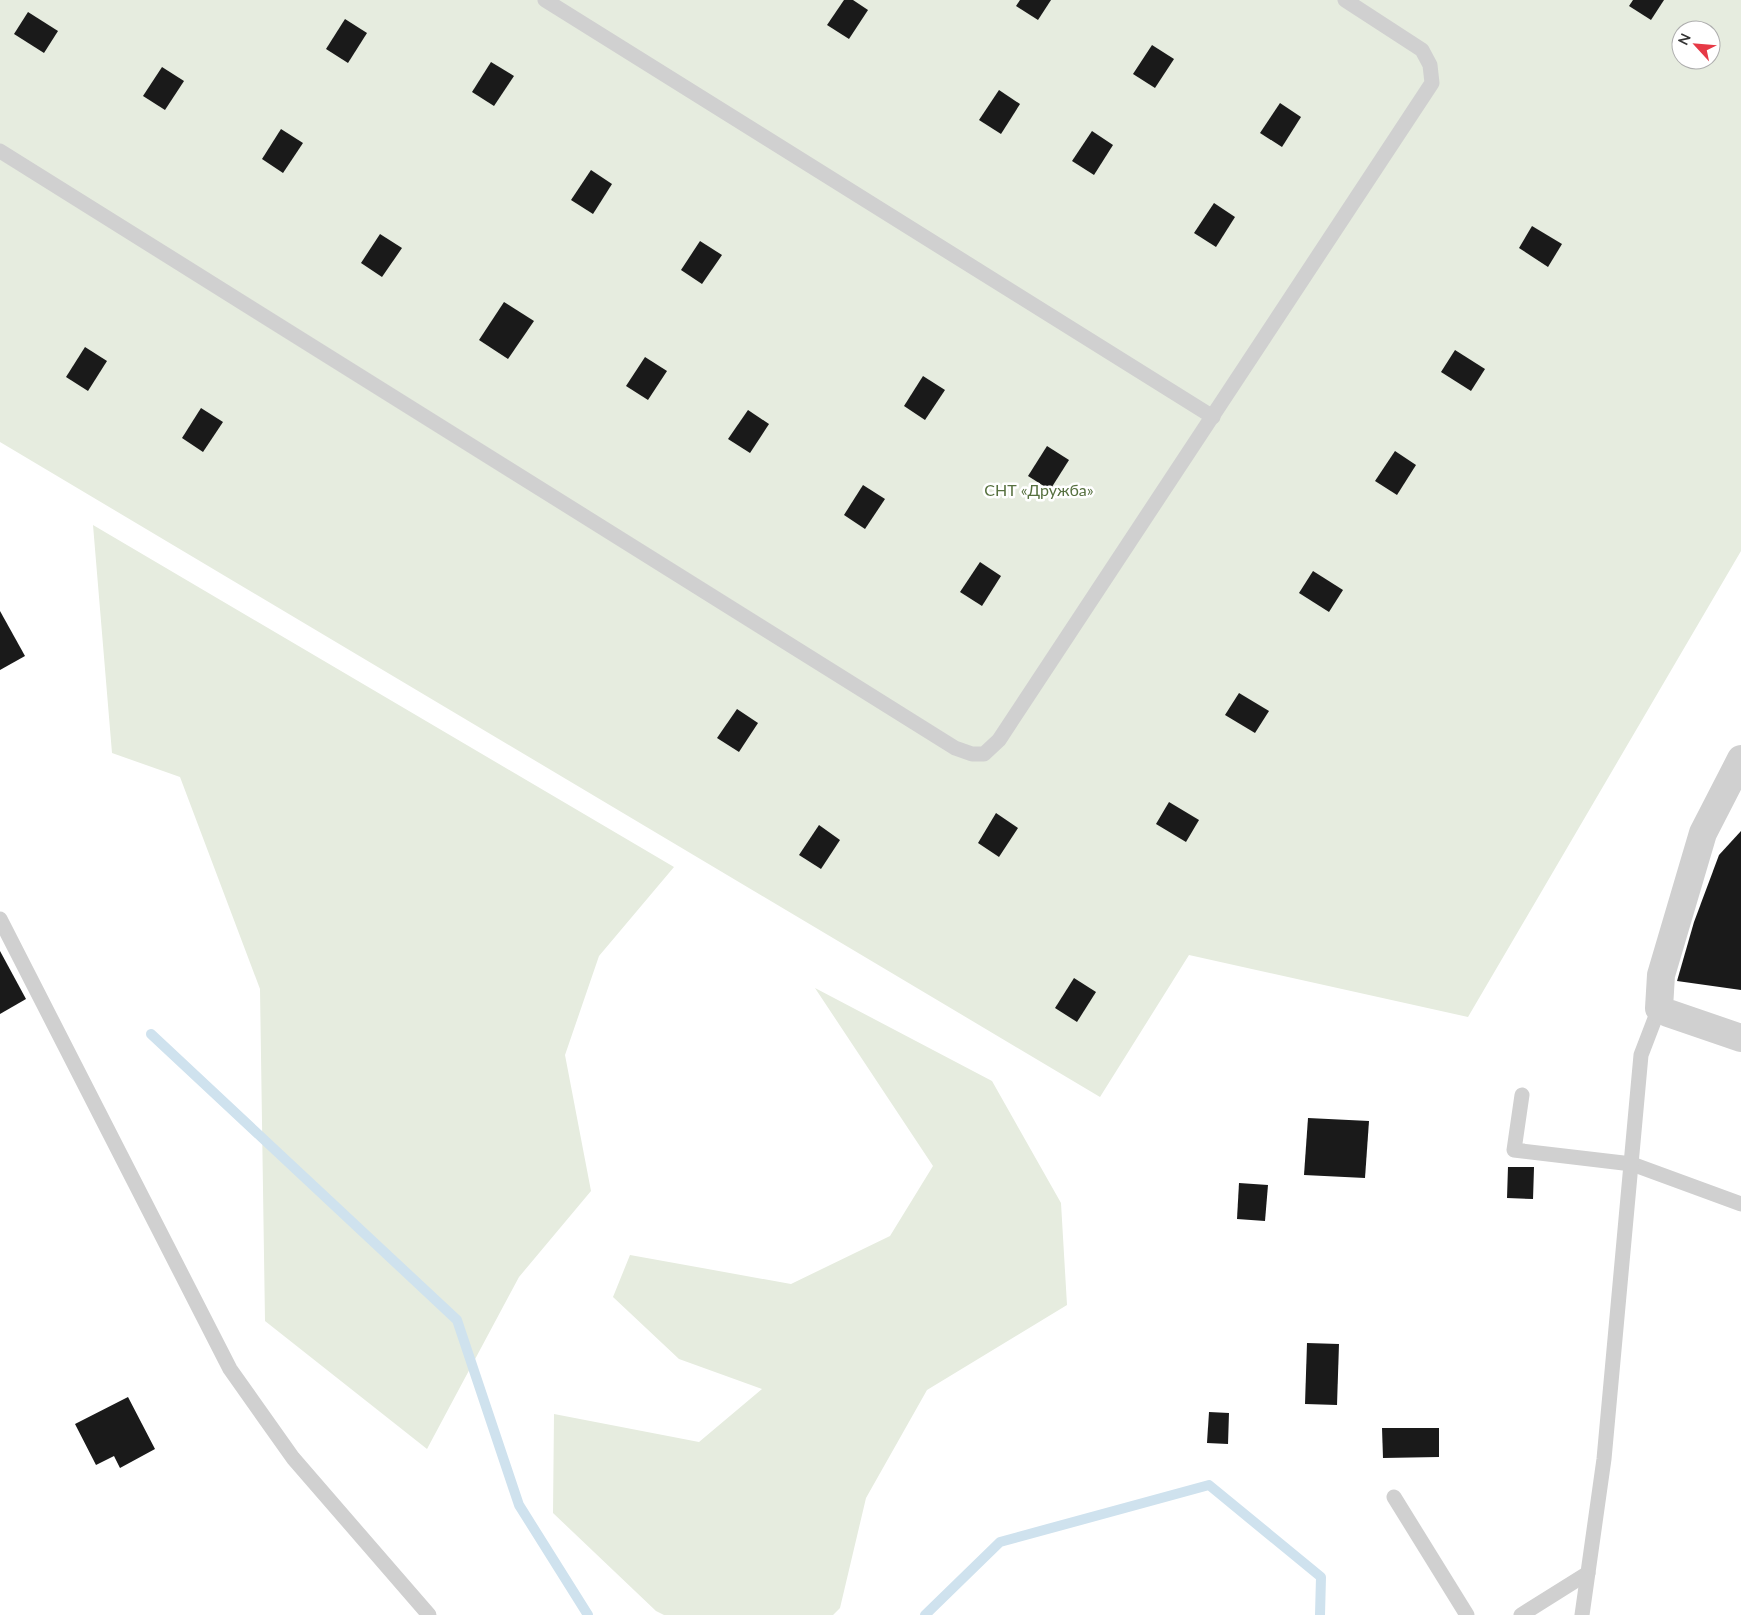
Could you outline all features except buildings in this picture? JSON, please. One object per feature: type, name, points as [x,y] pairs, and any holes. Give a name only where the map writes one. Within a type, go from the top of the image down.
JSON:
[{"type":"street","points":[[1741,759],[1703,833],[1661,975],[1660,1008],[1741,1038]]},
{"type":"lane","points":[[545,0],[1213,418]]},
{"type":"lane","points":[[0,151],[938,737],[956,748],[972,754],[984,754],[999,740],[1432,83],[1430,65],[1422,50],[1345,0]]},
{"type":"lane","points":[[0,919],[230,1370],[293,1458],[429,1615]]},
{"type":"lane","points":[[1582,1615],[1604,1459],[1641,1055],[1660,1008]]},
{"type":"lane","points":[[1522,1095],[1514,1150],[1632,1164],[1741,1204]]},
{"type":"lane","points":[[1394,1498],[1467,1615]]},
{"type":"lane","points":[[1521,1615],[1588,1573]]},
{"type":"green space","name":"СНТ «Дружба»","points":[[0,0],[1741,0],[1741,551],[1468,1017],[1189,955],[1100,1097],[0,442]]},
{"type":"green space","points":[[93,525],[674,867],[599,956],[565,1055],[591,1191],[519,1277],[427,1449],[265,1321],[260,989],[180,777],[112,753]]},
{"type":"green space","points":[[815,988],[992,1081],[1061,1203],[1067,1305],[927,1390],[866,1498],[840,1608],[833,1615],[664,1615],[656,1611],[553,1513],[554,1414],[699,1442],[762,1389],[679,1359],[613,1297],[630,1255],[791,1284],[890,1236],[933,1166]]},
{"type":"waterway","points":[[151,1034],[457,1320],[519,1505],[588,1615]]},
{"type":"waterway","points":[[925,1615],[1000,1542],[1209,1485],[1321,1577],[1320,1615]]}]
